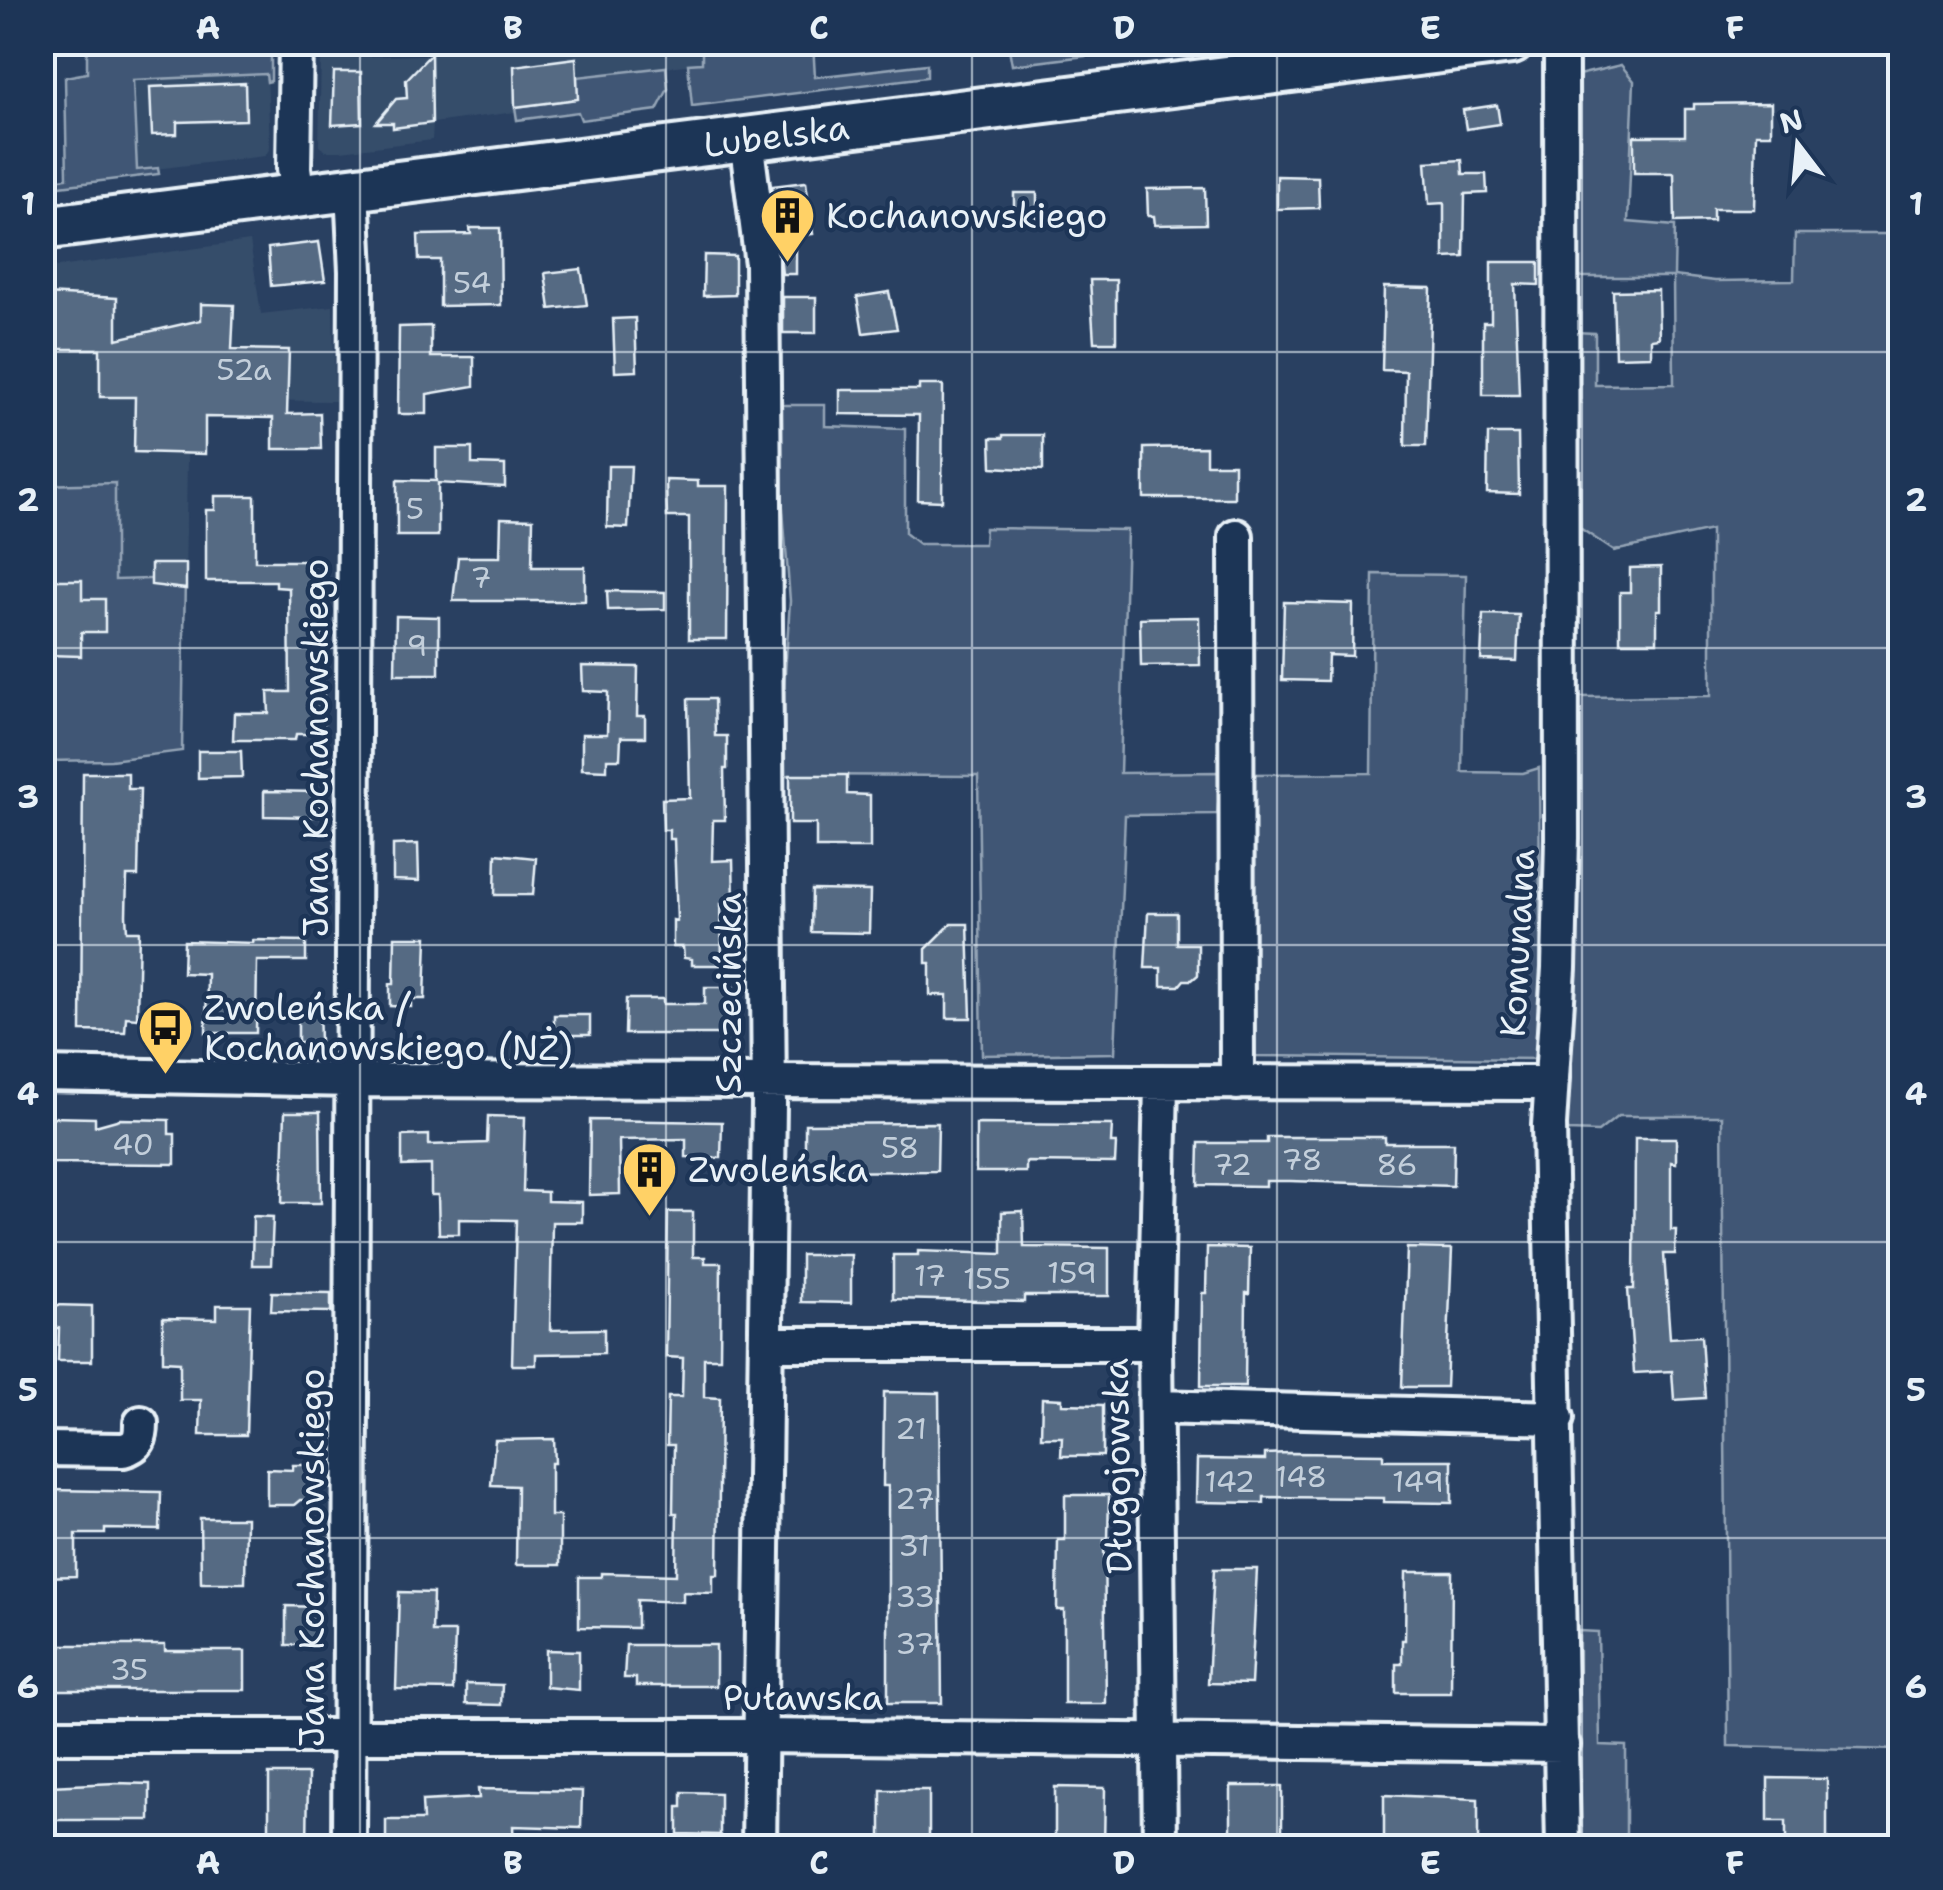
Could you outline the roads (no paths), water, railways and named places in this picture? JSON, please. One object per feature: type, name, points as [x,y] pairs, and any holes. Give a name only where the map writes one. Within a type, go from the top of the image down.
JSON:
[{"type":"main road","name":"Lubelska","points":[[42,228],[1512,42]]},
{"type":"street","points":[[296,42],[294,168],[298,196]]},
{"type":"street","name":"Komunalna","points":[[1560,42],[1562,838],[1559,968],[1550,1083],[1563,1848]]},
{"type":"street","name":"Szczecińska","points":[[746,139],[762,264],[768,1081],[758,1848]]},
{"type":"street","name":"Jana Kochanowskiego","points":[[349,1848],[356,231],[352,189]]},
{"type":"street","points":[[1236,536],[1237,1083]]},
{"type":"street","points":[[42,1074],[354,1080],[1550,1083]]},
{"type":"street","name":"Długojowska","points":[[1160,1848],[1155,1344],[1162,1084]]},
{"type":"street","points":[[767,1344],[1155,1344]]},
{"type":"street","points":[[1156,1408],[1556,1418]]},
{"type":"street","points":[[42,1449],[129,1448],[140,1437],[141,1422]]},
{"type":"street","name":"Puławska","points":[[42,1736],[758,1736],[1563,1744]]},
{"type":"place","name":"Kochanowskiego","points":[[787,264]]},
{"type":"place","name":"Zwoleńska / Kochanowskiego (NŻ)","points":[[165,1076]]},
{"type":"place","name":"Zwoleńska","points":[[649,1218]]}]
